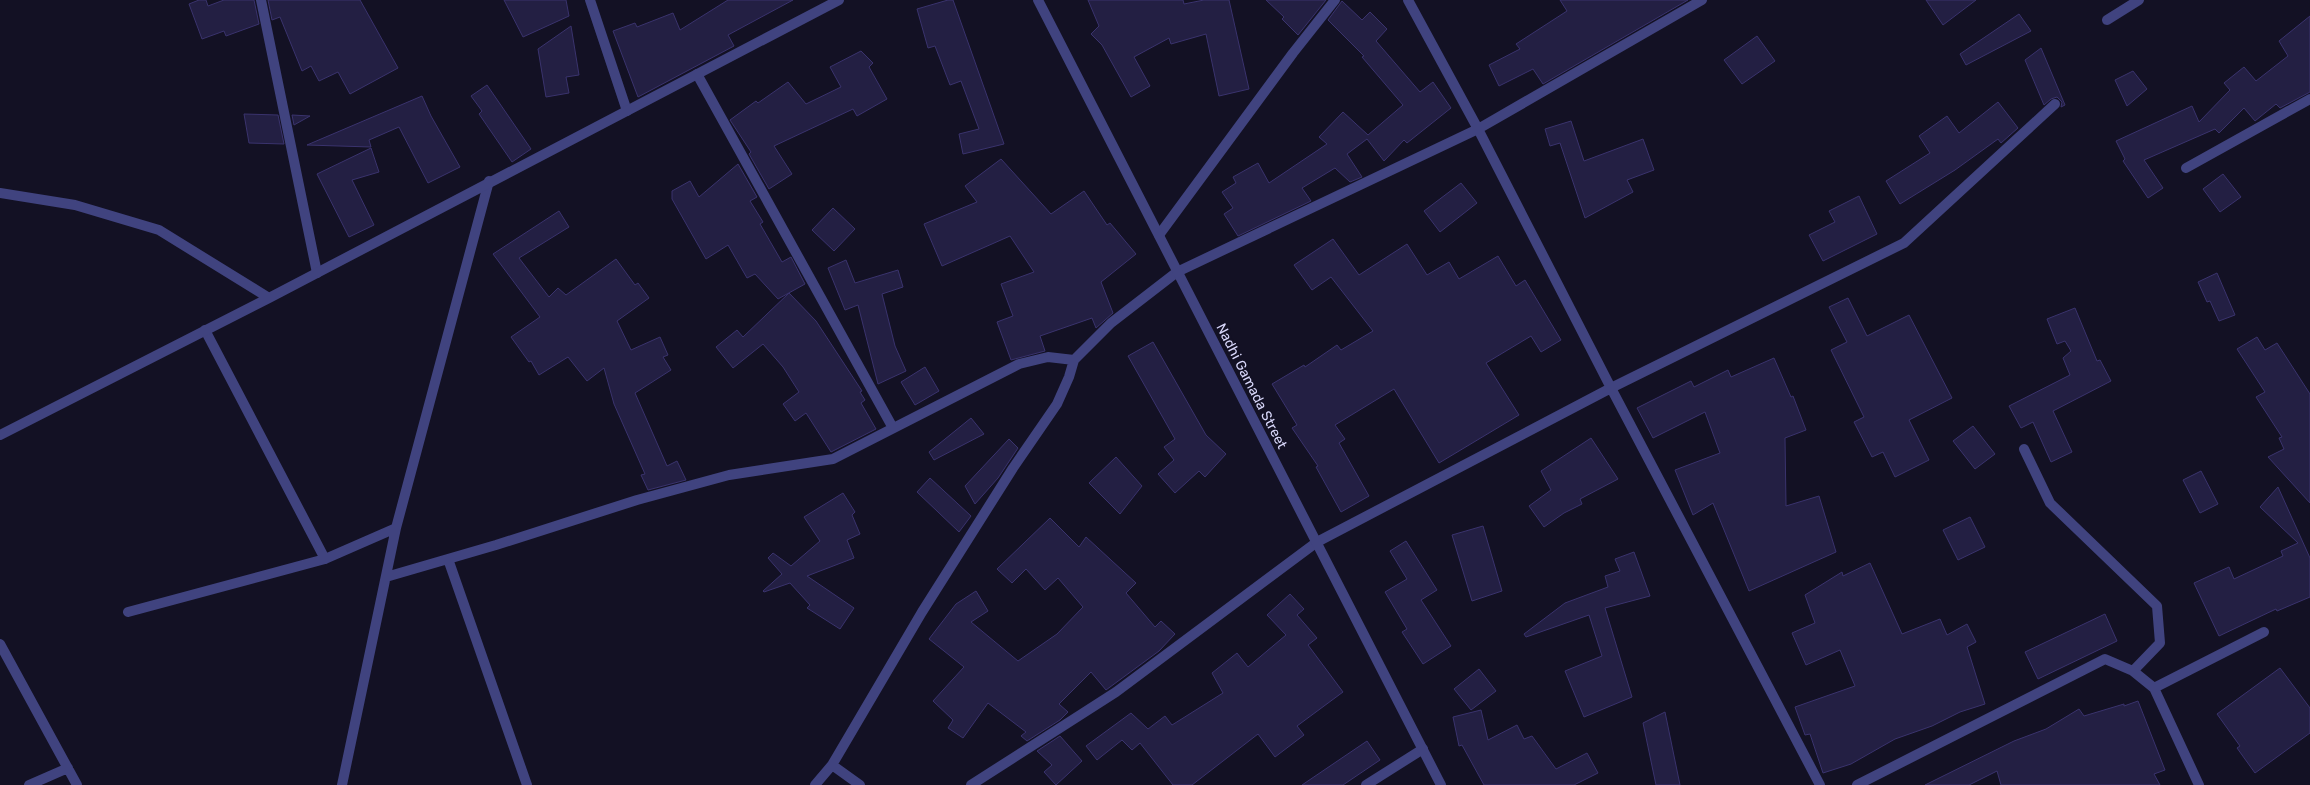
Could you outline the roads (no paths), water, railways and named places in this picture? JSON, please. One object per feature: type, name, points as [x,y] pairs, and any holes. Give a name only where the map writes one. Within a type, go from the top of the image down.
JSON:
[{"type":"street","points":[[262,0],[317,273]]},
{"type":"street","points":[[590,0],[627,111]]},
{"type":"street","points":[[0,436],[317,273],[489,181],[839,0]]},
{"type":"street","name":"Nadhi Gamada Street","points":[[1038,0],[1442,785]]},
{"type":"street","points":[[1158,235],[1293,53],[1335,0]]},
{"type":"street","points":[[1408,0],[1478,129],[1611,388],[1820,785]]},
{"type":"street","points":[[815,785],[832,766],[922,612],[1012,468],[1057,404],[1074,360],[1111,323],[1178,272],[1478,129],[1702,0]]},
{"type":"street","points":[[2107,20],[2139,0]]},
{"type":"street","points":[[697,74],[893,428]]},
{"type":"street","points":[[2186,168],[2310,99]]},
{"type":"street","points":[[972,785],[1116,692],[1317,542],[1611,388],[1904,242],[2056,104]]},
{"type":"street","points":[[342,785],[396,528],[489,181]]},
{"type":"street","points":[[0,193],[75,205],[159,230],[268,298]]},
{"type":"street","points":[[205,330],[325,559]]},
{"type":"street","points":[[386,577],[637,500],[729,475],[834,459],[1019,364],[1048,357],[1074,360]]},
{"type":"street","points":[[2024,449],[2050,503],[2157,606],[2160,643],[2133,671]]},
{"type":"street","points":[[128,612],[325,559],[396,528]]},
{"type":"street","points":[[448,559],[527,785]]},
{"type":"street","points":[[2154,688],[2264,632]]},
{"type":"street","points":[[0,644],[77,785]]},
{"type":"street","points":[[1857,785],[2105,659],[2133,671],[2154,688],[2199,785]]},
{"type":"street","points":[[1366,785],[1423,749]]},
{"type":"street","points":[[832,766],[860,785]]},
{"type":"street","points":[[29,785],[68,768]]}]
